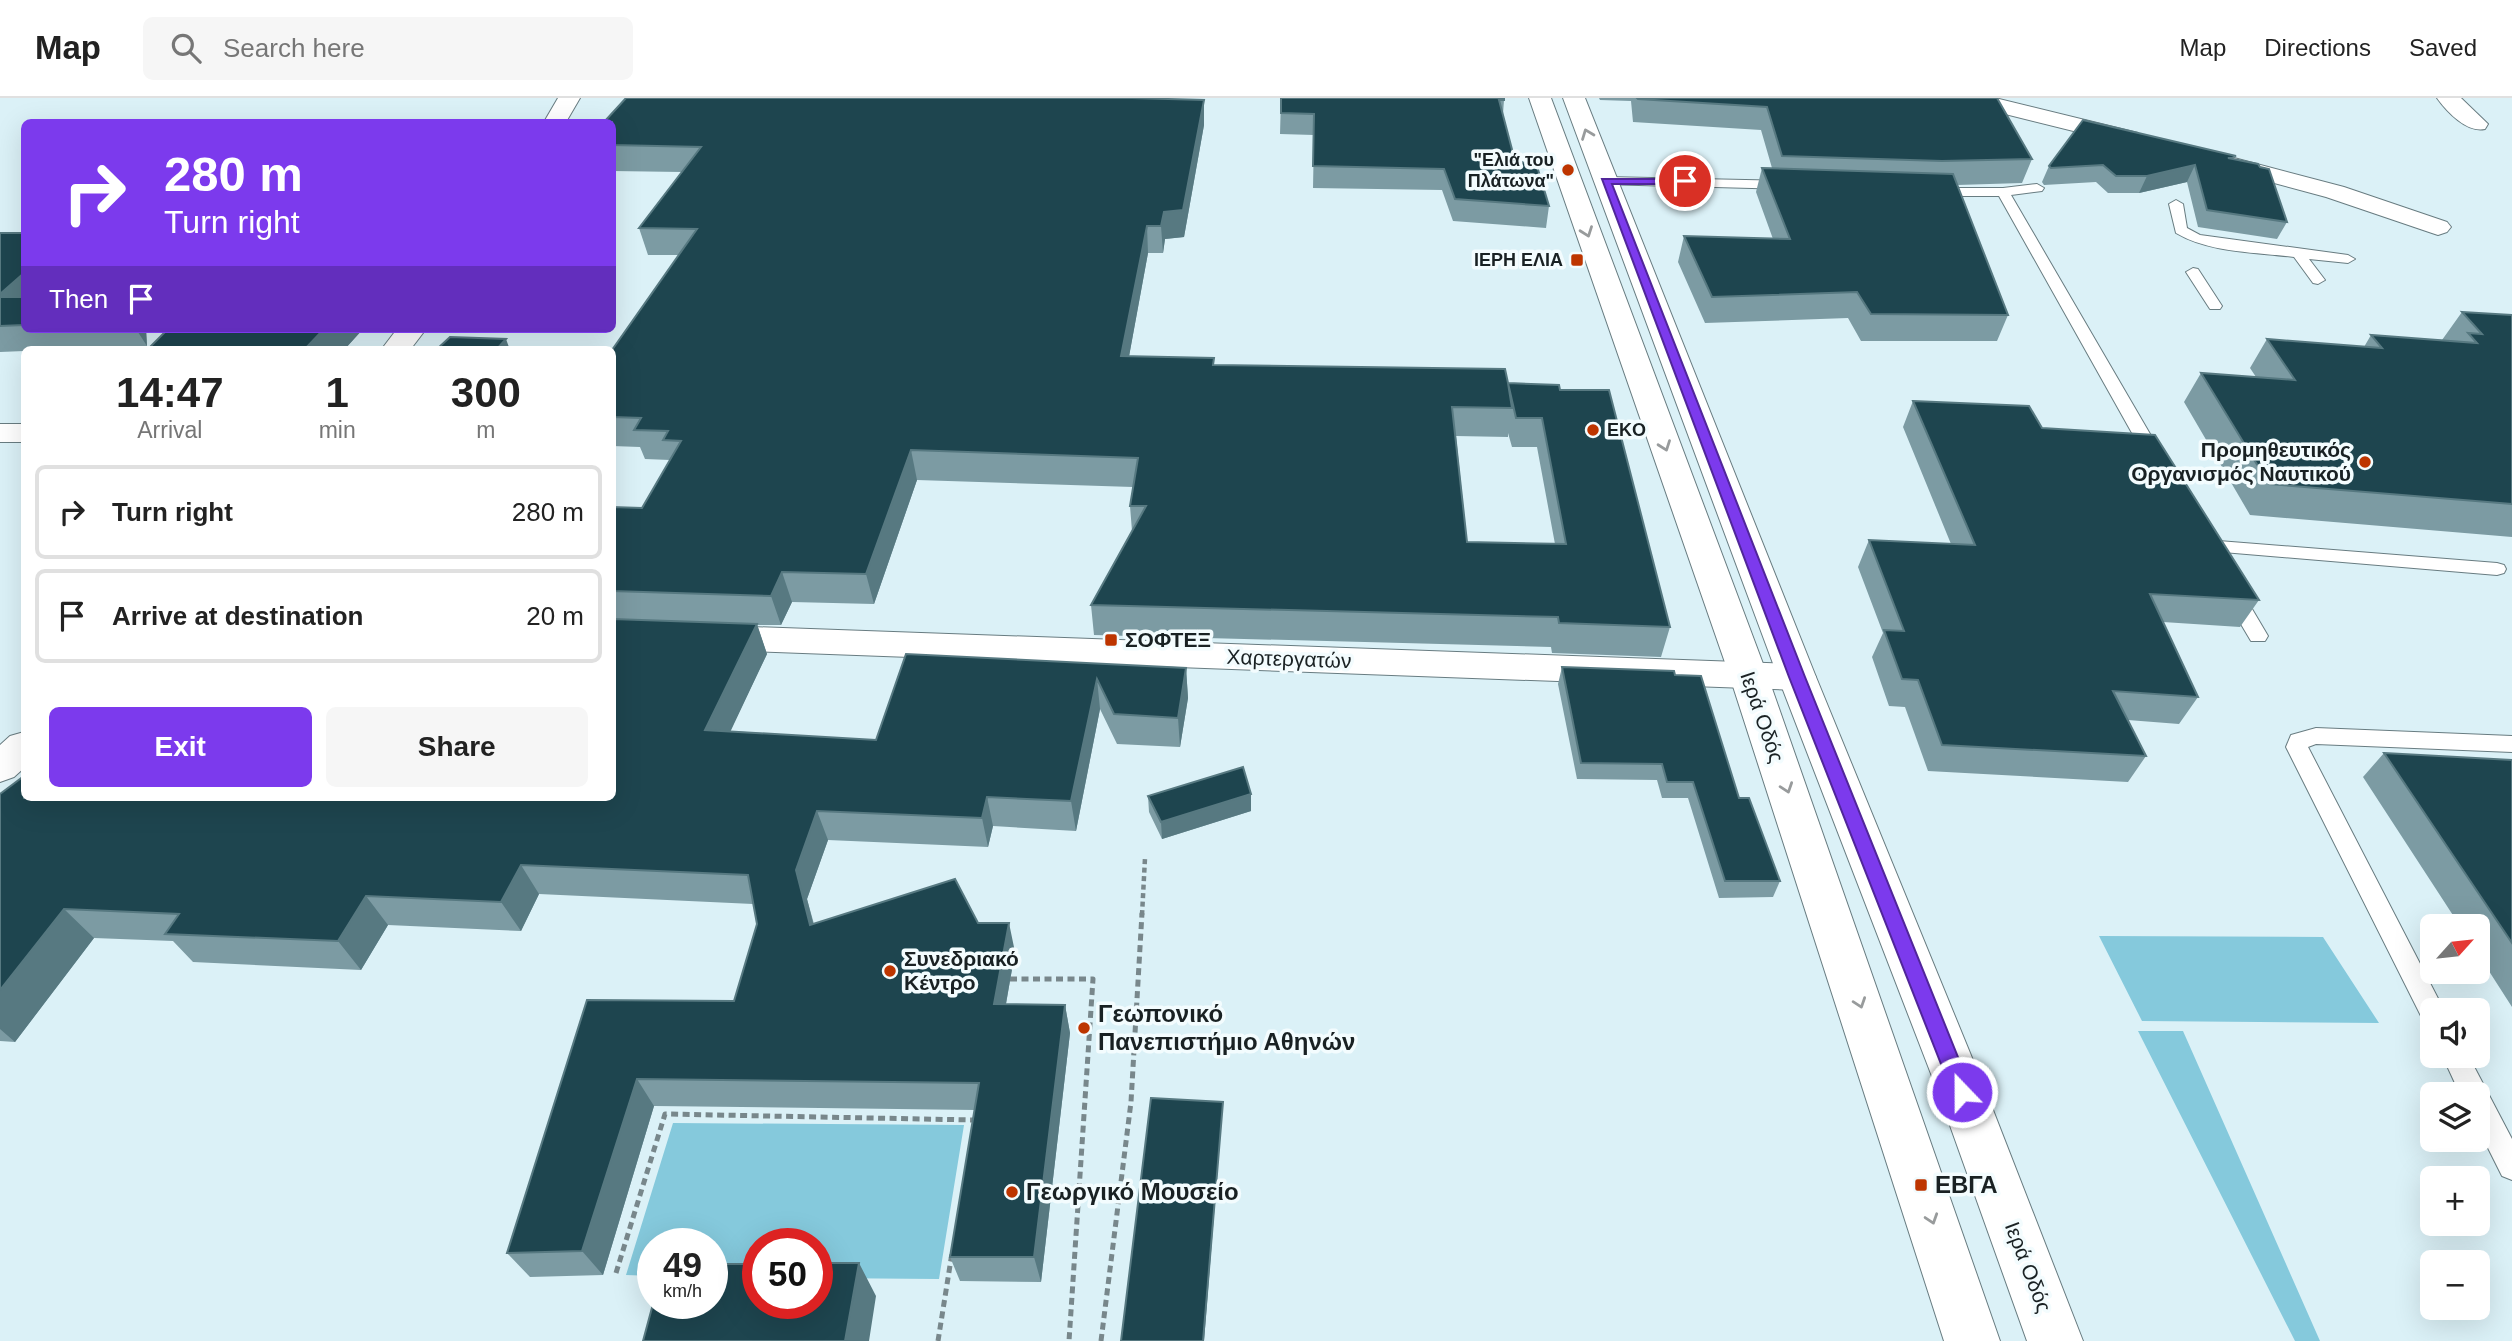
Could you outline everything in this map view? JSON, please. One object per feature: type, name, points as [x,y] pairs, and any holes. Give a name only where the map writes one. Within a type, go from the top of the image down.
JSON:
[{"type":"main road","points":[[557,119],[569,98]]},
{"type":"main road","name":"Ιερά Οδός","points":[[1540,98],[1749,677],[1972,1341]]},
{"type":"main road","name":"Ιερά Οδός","points":[[1574,98],[1797,677],[1962,1092],[2055,1341]]},
{"type":"main road","points":[[1969,98],[2151,144]]},
{"type":"main road","points":[[2448,98],[2477,124]]},
{"type":"main road","points":[[2198,155],[2335,192],[2438,227]]},
{"type":"main road","points":[[0,433],[21,433]]},
{"type":"main road","name":"Χαρτεργατών","points":[[616,634],[1797,677]]},
{"type":"main road","points":[[0,767],[21,749]]},
{"type":"lane","points":[[1606,181],[1801,186]]},
{"type":"lane","points":[[1924,192],[2003,192],[2037,188]]},
{"type":"lane","points":[[2003,192],[2165,474]]},
{"type":"lane","points":[[2176,204],[2179,225],[2195,238],[2215,243],[2348,259]]},
{"type":"lane","points":[[2298,253],[2318,280]]},
{"type":"lane","points":[[2193,272],[2215,306]]},
{"type":"lane","points":[[2258,636],[2202,540],[2497,569]]},
{"type":"lane","points":[[2425,998],[2297,747],[2299,741],[2316,736],[2512,744]]},
{"type":"lane","points":[[2490,1124],[2512,1167]]},
{"type":"path","points":[[1101,1341],[1131,1102],[1145,858]]},
{"type":"path","points":[[1010,979],[1093,979],[1069,1341]]},
{"type":"path","points":[[616,1273],[664,1114],[974,1118],[972,1131]]},
{"type":"path","points":[[938,1341],[953,1249]]},
{"type":"shaded area","points":[[2099,936],[2323,937],[2379,1023],[2142,1021]]},
{"type":"shaded area","points":[[2138,1031],[2183,1031],[2320,1341],[2295,1341]]},
{"type":"shaded area","points":[[673,1123],[964,1125],[939,1279],[833,1278],[833,1228],[742,1228],[742,1277],[728,1276],[728,1228],[641,1228]]},
{"type":"shaded area","points":[[637,1239],[637,1275],[626,1275]]},
{"type":"building","points":[[626,98],[1204,100],[1183,210],[1164,212],[1161,226],[1147,226],[1121,356],[1214,358],[1213,365],[1505,369],[1508,383],[1559,385],[1560,390],[1609,390],[1670,627],[1559,623],[1558,617],[1091,605],[1146,506],[1130,506],[1138,458],[911,450],[866,574],[782,572],[771,596],[616,591],[616,507],[642,508],[681,441],[663,440],[668,431],[634,430],[641,418],[616,417],[615,346],[697,229],[639,228],[701,147],[616,145],[616,119],[607,119]],"holes":[[[1508,383],[1516,418],[1542,418],[1566,544],[1467,542],[1452,407],[1512,408]]]},
{"type":"building","points":[[1281,98],[1504,98],[1499,100],[1514,157],[1519,157],[1518,162],[1536,163],[1549,206],[1455,199],[1444,169],[1313,166],[1314,114],[1281,113]]},
{"type":"building","points":[[1637,98],[1997,98],[2032,159],[1942,161],[1782,156],[1767,107]]},
{"type":"building","points":[[2083,120],[2236,156],[2228,158],[2269,169],[2287,222],[2207,210],[2195,165],[2147,176],[2116,176],[2103,165],[2051,168],[2049,166]]},
{"type":"building","points":[[1762,168],[1953,174],[2008,315],[1871,314],[1857,292],[1712,297],[1684,236],[1790,239]]},
{"type":"building","points":[[0,233],[21,233],[21,276],[0,294]]},
{"type":"building","points":[[0,297],[21,297],[21,325],[0,326]]},
{"type":"building","name":"Προμηθευτικός Οργανισμός Ναυτικού","points":[[2462,312],[2512,315],[2512,504],[2269,484],[2201,373],[2295,380],[2267,339],[2382,348],[2371,335],[2477,343],[2468,333],[2482,334]]},
{"type":"building","points":[[164,333],[320,333],[308,346],[151,346]]},
{"type":"building","points":[[450,337],[506,339],[500,346],[440,346]]},
{"type":"building","points":[[1913,401],[2029,406],[2042,428],[2155,435],[2259,600],[2150,594],[2198,697],[2113,691],[2146,756],[1942,745],[1918,680],[1902,679],[1884,630],[1904,631],[1869,540],[1975,545]]},
{"type":"building","points":[[616,619],[757,624],[705,730],[876,740],[906,654],[1186,668],[1178,718],[1114,714],[1097,679],[1071,801],[987,797],[982,818],[817,811],[796,870],[810,925],[955,879],[978,923],[1009,923],[994,1004],[1065,1005],[1034,1257],[950,1257],[979,1083],[637,1079],[582,1251],[507,1253],[587,1000],[734,1001],[757,924],[748,875],[521,865],[501,902],[366,896],[338,941],[165,934],[179,914],[64,909],[0,990],[0,794],[21,778],[21,801],[616,801]]},
{"type":"building","points":[[1562,667],[1674,671],[1675,675],[1701,676],[1739,798],[1749,798],[1780,881],[1725,881],[1693,782],[1667,782],[1662,764],[1581,763]]},
{"type":"building","points":[[2384,753],[2512,760],[2512,943]]},
{"type":"building","points":[[1243,767],[1251,794],[1161,822],[1148,796]]},
{"type":"building","points":[[1151,1098],[1223,1102],[1203,1341],[1121,1341]]},
{"type":"building","points":[[833,1263],[859,1263],[845,1341],[643,1341],[649,1319],[728,1319],[728,1264],[742,1264],[742,1319],[833,1319]]},
{"type":"place","name":"\"Ελιά του Πλάτωνα\"","points":[[1568,170]]},
{"type":"place","name":"ΙΕΡΗ ΕΛΙΑ","points":[[1577,260]]},
{"type":"place","name":"EKO","points":[[1593,430]]},
{"type":"place","name":"Προμηθευτικός Οργανισμός Ναυτικού","points":[[2365,462]]},
{"type":"place","name":"ΣΟΦΤΕΞ","points":[[1111,640]]},
{"type":"place","name":"Συνεδριακό Κέντρο","points":[[890,971]]},
{"type":"place","name":"Γεωπονικό Πανεπιστήμιο Αθηνών","points":[[1084,1028]]},
{"type":"place","name":"ΕΒΓΑ","points":[[1921,1185]]},
{"type":"place","name":"Γεωργικό Μουσείο","points":[[1012,1192]]},
{"type":"route","points":[[1685,181],[1606,181],[1797,677],[1962,1092]]}]
